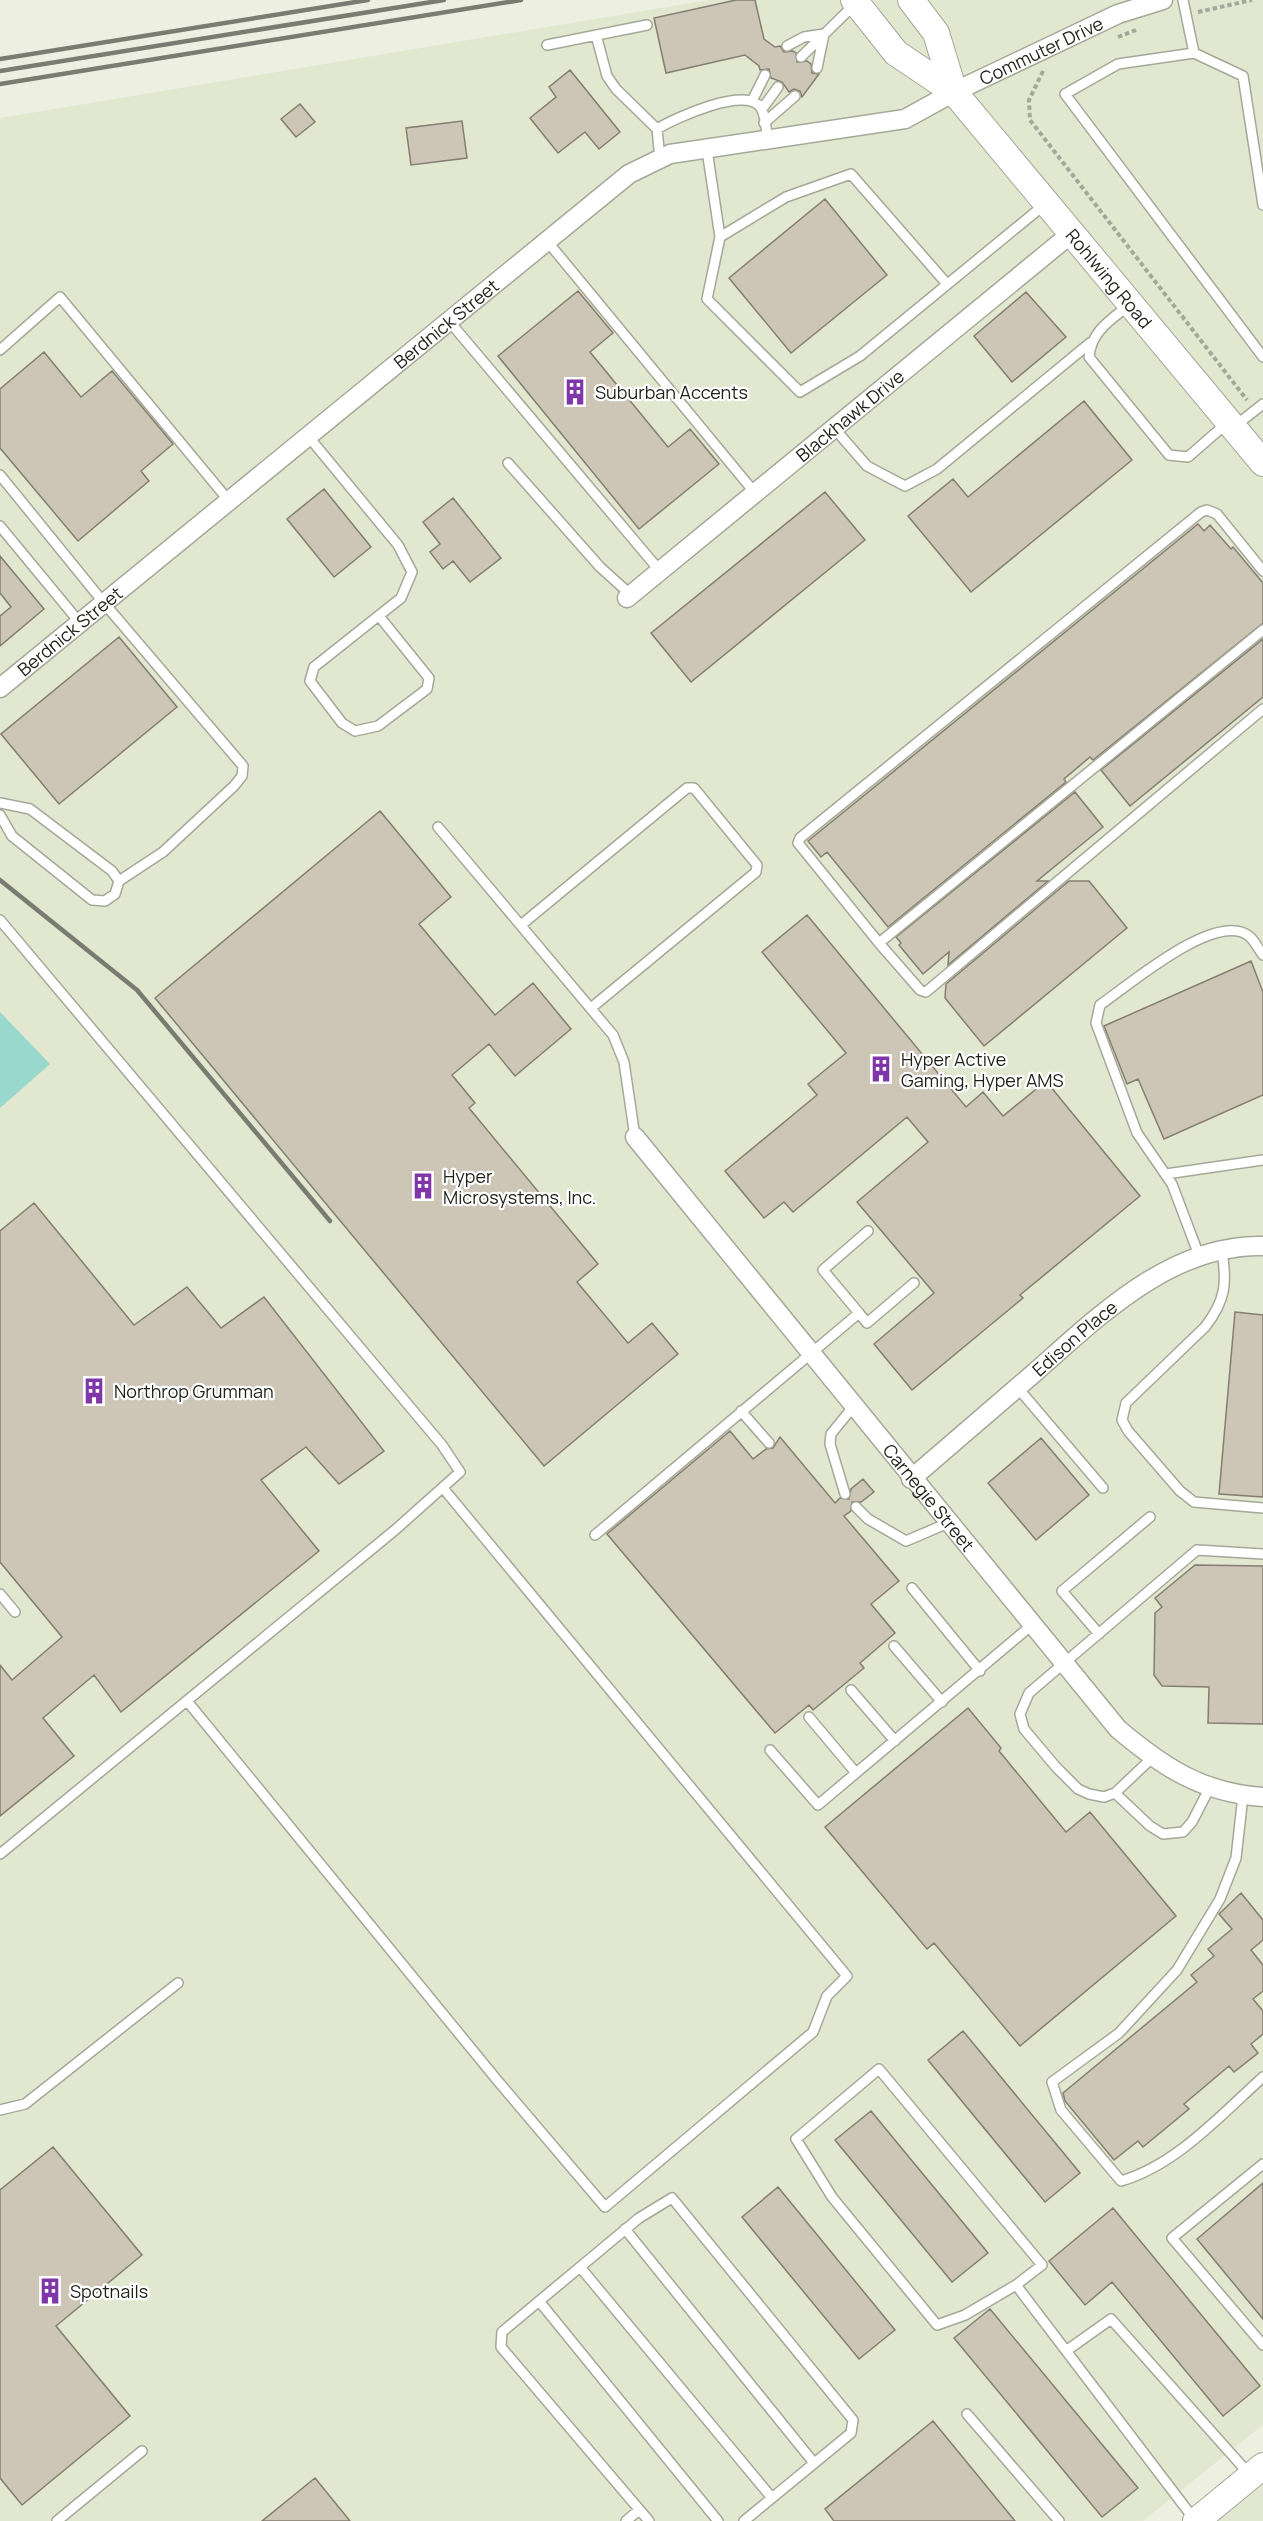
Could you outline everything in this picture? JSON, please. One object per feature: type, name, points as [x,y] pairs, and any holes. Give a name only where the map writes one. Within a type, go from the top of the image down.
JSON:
[{"type":"main road","name":"Rohlwing Road","points":[[911,0],[936,33],[954,92]]},
{"type":"main road","name":"Rohlwing Road","points":[[855,2],[896,53],[954,92],[1263,463]]},
{"type":"main road","points":[[1196,2521],[1257,2471]]},
{"type":"street","name":"Commuter Drive","points":[[954,92],[1118,14],[1162,0]]},
{"type":"street","name":"Berdnick Street","points":[[0,688],[629,174],[669,154],[707,150],[766,131],[905,120],[954,92]]},
{"type":"street","name":"Blackhawk Drive","points":[[629,596],[1072,233]]},
{"type":"street","name":"Carnegie Street","points":[[635,1137],[912,1479],[1065,1661],[1118,1729],[1152,1758],[1197,1783],[1243,1796],[1263,1797]]},
{"type":"street","name":"Edison Place","points":[[912,1479],[1124,1295],[1183,1263],[1237,1246],[1263,1246]]},
{"type":"lane","points":[[1184,0],[1194,53]]},
{"type":"lane","points":[[801,57],[855,2]]},
{"type":"lane","points":[[547,45],[648,25]]},
{"type":"lane","points":[[787,46],[804,37],[824,34]]},
{"type":"lane","points":[[817,68],[824,34]]},
{"type":"lane","points":[[596,35],[607,76],[616,89],[657,129],[660,159]]},
{"type":"lane","points":[[1263,205],[1242,76],[1194,53],[1118,64],[1065,94],[1263,357]]},
{"type":"lane","points":[[753,101],[765,75]]},
{"type":"lane","points":[[762,108],[778,87]]},
{"type":"lane","points":[[766,131],[795,96]]},
{"type":"lane","points":[[657,129],[699,109],[741,99],[753,101],[762,108],[766,131]]},
{"type":"lane","points":[[707,150],[720,237],[707,299],[801,392],[860,356],[1047,203]]},
{"type":"lane","points":[[720,237],[786,197],[851,174],[947,284]]},
{"type":"lane","points":[[547,241],[755,493]]},
{"type":"lane","points":[[0,350],[60,297],[229,501]]},
{"type":"lane","points":[[834,428],[867,466],[904,486],[937,469],[1090,343],[1106,323],[1131,303]]},
{"type":"lane","points":[[449,321],[660,571]]},
{"type":"lane","points":[[1090,343],[1089,357],[1169,455],[1188,457],[1259,407]]},
{"type":"lane","points":[[308,436],[398,545],[412,572],[401,598],[315,667],[310,681],[342,723],[355,731],[378,726],[427,689],[429,678],[379,616]]},
{"type":"lane","points":[[508,463],[600,567],[629,596]]},
{"type":"lane","points":[[0,475],[104,603],[243,766],[242,776],[234,786],[171,845],[119,881],[115,894],[105,901],[92,900],[12,836],[0,815]]},
{"type":"lane","points":[[1263,571],[1217,514],[1207,510],[1201,512],[800,838],[798,843],[879,943],[920,990],[926,992],[1263,709]]},
{"type":"lane","points":[[2,533],[80,622]]},
{"type":"lane","points":[[879,943],[1263,630]]},
{"type":"lane","points":[[521,925],[687,788],[694,788],[757,865],[756,872],[591,1008]]},
{"type":"lane","points":[[0,803],[30,809],[112,871],[119,881]]},
{"type":"lane","points":[[438,827],[591,1008],[620,1047],[635,1137]]},
{"type":"lane","points":[[0,920],[442,1445],[460,1472],[0,1854]]},
{"type":"lane","points":[[1200,1258],[1172,1184],[1137,1133],[1096,1023],[1100,1005],[1197,939],[1225,929],[1249,936],[1263,955]]},
{"type":"lane","points":[[1166,1174],[1263,1160]]},
{"type":"lane","points":[[868,1231],[823,1270],[867,1323],[914,1283]]},
{"type":"lane","points":[[1222,1251],[1227,1280],[1215,1315],[1126,1403],[1122,1420],[1128,1431],[1180,1491],[1194,1502],[1263,1508]]},
{"type":"lane","points":[[595,1534],[859,1313]]},
{"type":"lane","points":[[1017,1387],[1103,1488]]},
{"type":"lane","points":[[845,1494],[830,1444],[831,1434],[853,1407]]},
{"type":"lane","points":[[741,1411],[769,1443]]},
{"type":"lane","points":[[187,1701],[497,2080],[605,2207],[813,2032],[827,1996],[847,1976],[443,1488]]},
{"type":"lane","points":[[856,1507],[868,1519],[906,1541],[948,1522]]},
{"type":"lane","points":[[1099,1634],[1062,1591],[1150,1517]]},
{"type":"lane","points":[[1152,1758],[1115,1793],[1104,1797],[1078,1789],[1024,1729],[1020,1714],[1024,1702],[1029,1693],[1065,1661],[1197,1550],[1263,1554]]},
{"type":"lane","points":[[912,1588],[980,1671]]},
{"type":"lane","points":[[0,1594],[15,1612]]},
{"type":"lane","points":[[770,1750],[818,1805],[1034,1624]]},
{"type":"lane","points":[[894,1646],[942,1702]]},
{"type":"lane","points":[[851,1690],[895,1741]]},
{"type":"lane","points":[[809,1717],[856,1773]]},
{"type":"lane","points":[[1115,1793],[1150,1826],[1163,1834],[1184,1832],[1192,1822],[1210,1786]]},
{"type":"lane","points":[[1243,1796],[1236,1858],[1220,1899],[1177,1970],[1119,2033],[1052,2082],[1061,2110],[1121,2181],[1139,2176],[1199,2136],[1263,2077]]},
{"type":"lane","points":[[0,2110],[25,2104],[178,1983]]},
{"type":"lane","points":[[879,2069],[1042,2265],[1016,2285],[965,2314],[937,2325],[832,2198],[796,2139],[879,2069]]},
{"type":"lane","points":[[1263,2164],[1172,2238],[1263,2345]]},
{"type":"lane","points":[[649,2521],[501,2347],[502,2332],[625,2229],[672,2198],[853,2420],[851,2433],[744,2521]]},
{"type":"lane","points":[[625,2229],[814,2463]]},
{"type":"lane","points":[[580,2267],[772,2498]]},
{"type":"lane","points":[[1016,2285],[1196,2521]]},
{"type":"lane","points":[[540,2301],[718,2521]]},
{"type":"lane","points":[[1066,2351],[1111,2319],[1257,2471]]},
{"type":"lane","points":[[967,2414],[1059,2521]]},
{"type":"lane","points":[[57,2521],[142,2451]]},
{"type":"lane","points":[[626,2521],[639,2510]]},
{"type":"path","points":[[1186,15],[1252,0]]},
{"type":"path","points":[[1112,39],[1143,28]]},
{"type":"path","points":[[1052,67],[1042,72],[1029,100],[1030,120],[1259,407]]},
{"type":"shaded area","points":[[709,0],[1263,0],[1263,2425],[1143,2521],[0,2521],[0,118]]},
{"type":"shaded area","points":[[1263,2467],[1263,2521],[1196,2521]]},
{"type":"water","points":[[0,1012],[50,1064],[0,1108]]},
{"type":"building","points":[[736,0],[755,0],[764,39],[775,47],[780,46],[784,52],[793,51],[796,53],[797,62],[807,61],[811,64],[812,73],[819,74],[802,97],[800,91],[794,89],[789,92],[782,82],[771,78],[769,69],[760,70],[759,66],[745,55],[666,73],[654,18]]},
{"type":"building","points":[[570,70],[620,132],[599,149],[585,132],[558,153],[530,118],[556,97],[549,87]]},
{"type":"building","points":[[300,104],[315,122],[296,137],[281,119]]},
{"type":"building","points":[[462,121],[467,158],[411,165],[406,128]]},
{"type":"building","points":[[825,199],[887,275],[791,353],[729,278]]},
{"type":"building","name":"Suburban Accents","points":[[578,291],[613,333],[590,352],[668,447],[690,429],[719,464],[639,529],[498,356]]},
{"type":"building","points":[[1026,292],[1066,337],[1012,382],[974,336]]},
{"type":"building","points":[[44,352],[81,397],[112,371],[173,444],[141,471],[149,481],[78,541],[0,448],[0,389]]},
{"type":"building","points":[[1084,401],[1132,460],[971,592],[908,516],[953,479],[968,497]]},
{"type":"building","points":[[324,489],[371,547],[334,577],[287,519]]},
{"type":"building","points":[[825,492],[865,540],[691,682],[651,633]]},
{"type":"building","points":[[453,498],[501,558],[470,582],[453,561],[443,569],[430,552],[440,544],[423,522]]},
{"type":"building","points":[[1198,524],[1204,531],[1210,525],[1231,549],[1233,547],[1263,583],[1263,623],[1093,760],[1090,757],[1064,779],[1066,782],[888,927],[827,852],[821,857],[808,841]]},
{"type":"building","points":[[0,556],[44,609],[0,646],[0,616],[11,607],[0,593]]},
{"type":"building","points":[[119,637],[177,707],[59,804],[1,734]]},
{"type":"building","points":[[1263,639],[1263,697],[1130,806],[1101,770]]},
{"type":"building","points":[[1075,792],[1103,827],[1037,881],[1048,881],[948,965],[949,952],[923,974],[899,945],[901,943],[896,937]]},
{"type":"building","name":"Hyper Microsystems, Inc.","points":[[380,811],[451,897],[419,924],[495,1015],[533,983],[571,1029],[515,1076],[489,1044],[452,1075],[475,1103],[469,1108],[598,1264],[577,1282],[628,1343],[652,1323],[678,1354],[544,1466],[155,998]]},
{"type":"building","points":[[1069,881],[1089,881],[1127,928],[984,1046],[945,998],[946,984]]},
{"type":"building","points":[[807,915],[966,1107],[983,1092],[1003,1116],[1046,1081],[1140,1196],[1020,1295],[1023,1298],[912,1390],[874,1344],[934,1293],[857,1202],[928,1142],[907,1117],[793,1212],[784,1202],[764,1218],[725,1171],[817,1095],[808,1084],[846,1053],[762,952]]},
{"type":"building","points":[[1251,961],[1263,992],[1263,1095],[1164,1139],[1138,1079],[1127,1084],[1104,1026]]},
{"type":"building","name":"Northrop Grumman","points":[[34,1203],[134,1325],[187,1287],[221,1328],[264,1297],[384,1451],[339,1484],[306,1447],[261,1480],[319,1551],[121,1712],[94,1675],[43,1718],[74,1756],[0,1816],[0,1665],[12,1680],[62,1637],[0,1562],[0,1231]]},
{"type":"building","points":[[1235,1312],[1263,1315],[1263,1497],[1219,1494]]},
{"type":"building","points":[[730,1431],[753,1459],[766,1449],[773,1448],[780,1437],[835,1503],[840,1498],[849,1499],[851,1489],[863,1479],[874,1492],[861,1502],[852,1502],[851,1511],[844,1516],[899,1581],[871,1604],[895,1633],[860,1663],[864,1668],[813,1710],[809,1705],[775,1733],[607,1534]]},
{"type":"building","points":[[1041,1438],[1089,1495],[1036,1540],[988,1483]]},
{"type":"building","points":[[1195,1565],[1263,1566],[1263,1724],[1208,1723],[1209,1687],[1162,1686],[1154,1675],[1155,1613],[1162,1607],[1155,1598]]},
{"type":"building","points":[[968,1708],[1001,1748],[999,1751],[1066,1832],[1090,1812],[1176,1916],[1020,2046],[934,1943],[927,1949],[825,1827]]},
{"type":"building","points":[[1241,1893],[1263,1920],[1263,1940],[1251,1950],[1263,1965],[1263,1991],[1253,1999],[1263,2011],[1263,2034],[1251,2044],[1258,2053],[1234,2072],[1229,2066],[1184,2104],[1189,2109],[1143,2147],[1138,2141],[1114,2160],[1065,2101],[1063,2093],[1197,1982],[1191,1975],[1214,1956],[1208,1949],[1232,1929],[1219,1914]]},
{"type":"building","points":[[963,2031],[1080,2173],[1045,2202],[928,2060]]},
{"type":"building","points":[[871,2111],[988,2253],[952,2282],[835,2140]]},
{"type":"building","name":"Spotnails","points":[[53,2147],[142,2255],[56,2326],[130,2416],[22,2505],[0,2478],[0,2190]]},
{"type":"building","points":[[1263,2183],[1263,2319],[1197,2239]]},
{"type":"building","points":[[778,2187],[895,2330],[859,2359],[742,2217]]},
{"type":"building","points":[[1113,2208],[1260,2386],[1223,2416],[1112,2282],[1085,2305],[1049,2261]]},
{"type":"building","points":[[990,2309],[1138,2488],[1102,2517],[954,2338]]},
{"type":"building","points":[[933,2421],[1015,2521],[834,2521],[825,2509]]},
{"type":"building","points":[[315,2478],[350,2521],[262,2521]]},
{"type":"railway","points":[[0,59],[368,0]]},
{"type":"railway","points":[[0,71],[444,0]]},
{"type":"railway","points":[[0,84],[521,0]]},
{"type":"railway","points":[[0,880],[137,990],[330,1221]]},
{"type":"place","name":"Suburban Accents","points":[[575,392]]},
{"type":"place","name":"Hyper Active Gaming, Hyper AMS","points":[[881,1069]]},
{"type":"place","name":"Hyper Microsystems, Inc.","points":[[423,1186]]},
{"type":"place","name":"Northrop Grumman","points":[[94,1391]]},
{"type":"place","name":"Spotnails","points":[[50,2291]]}]
